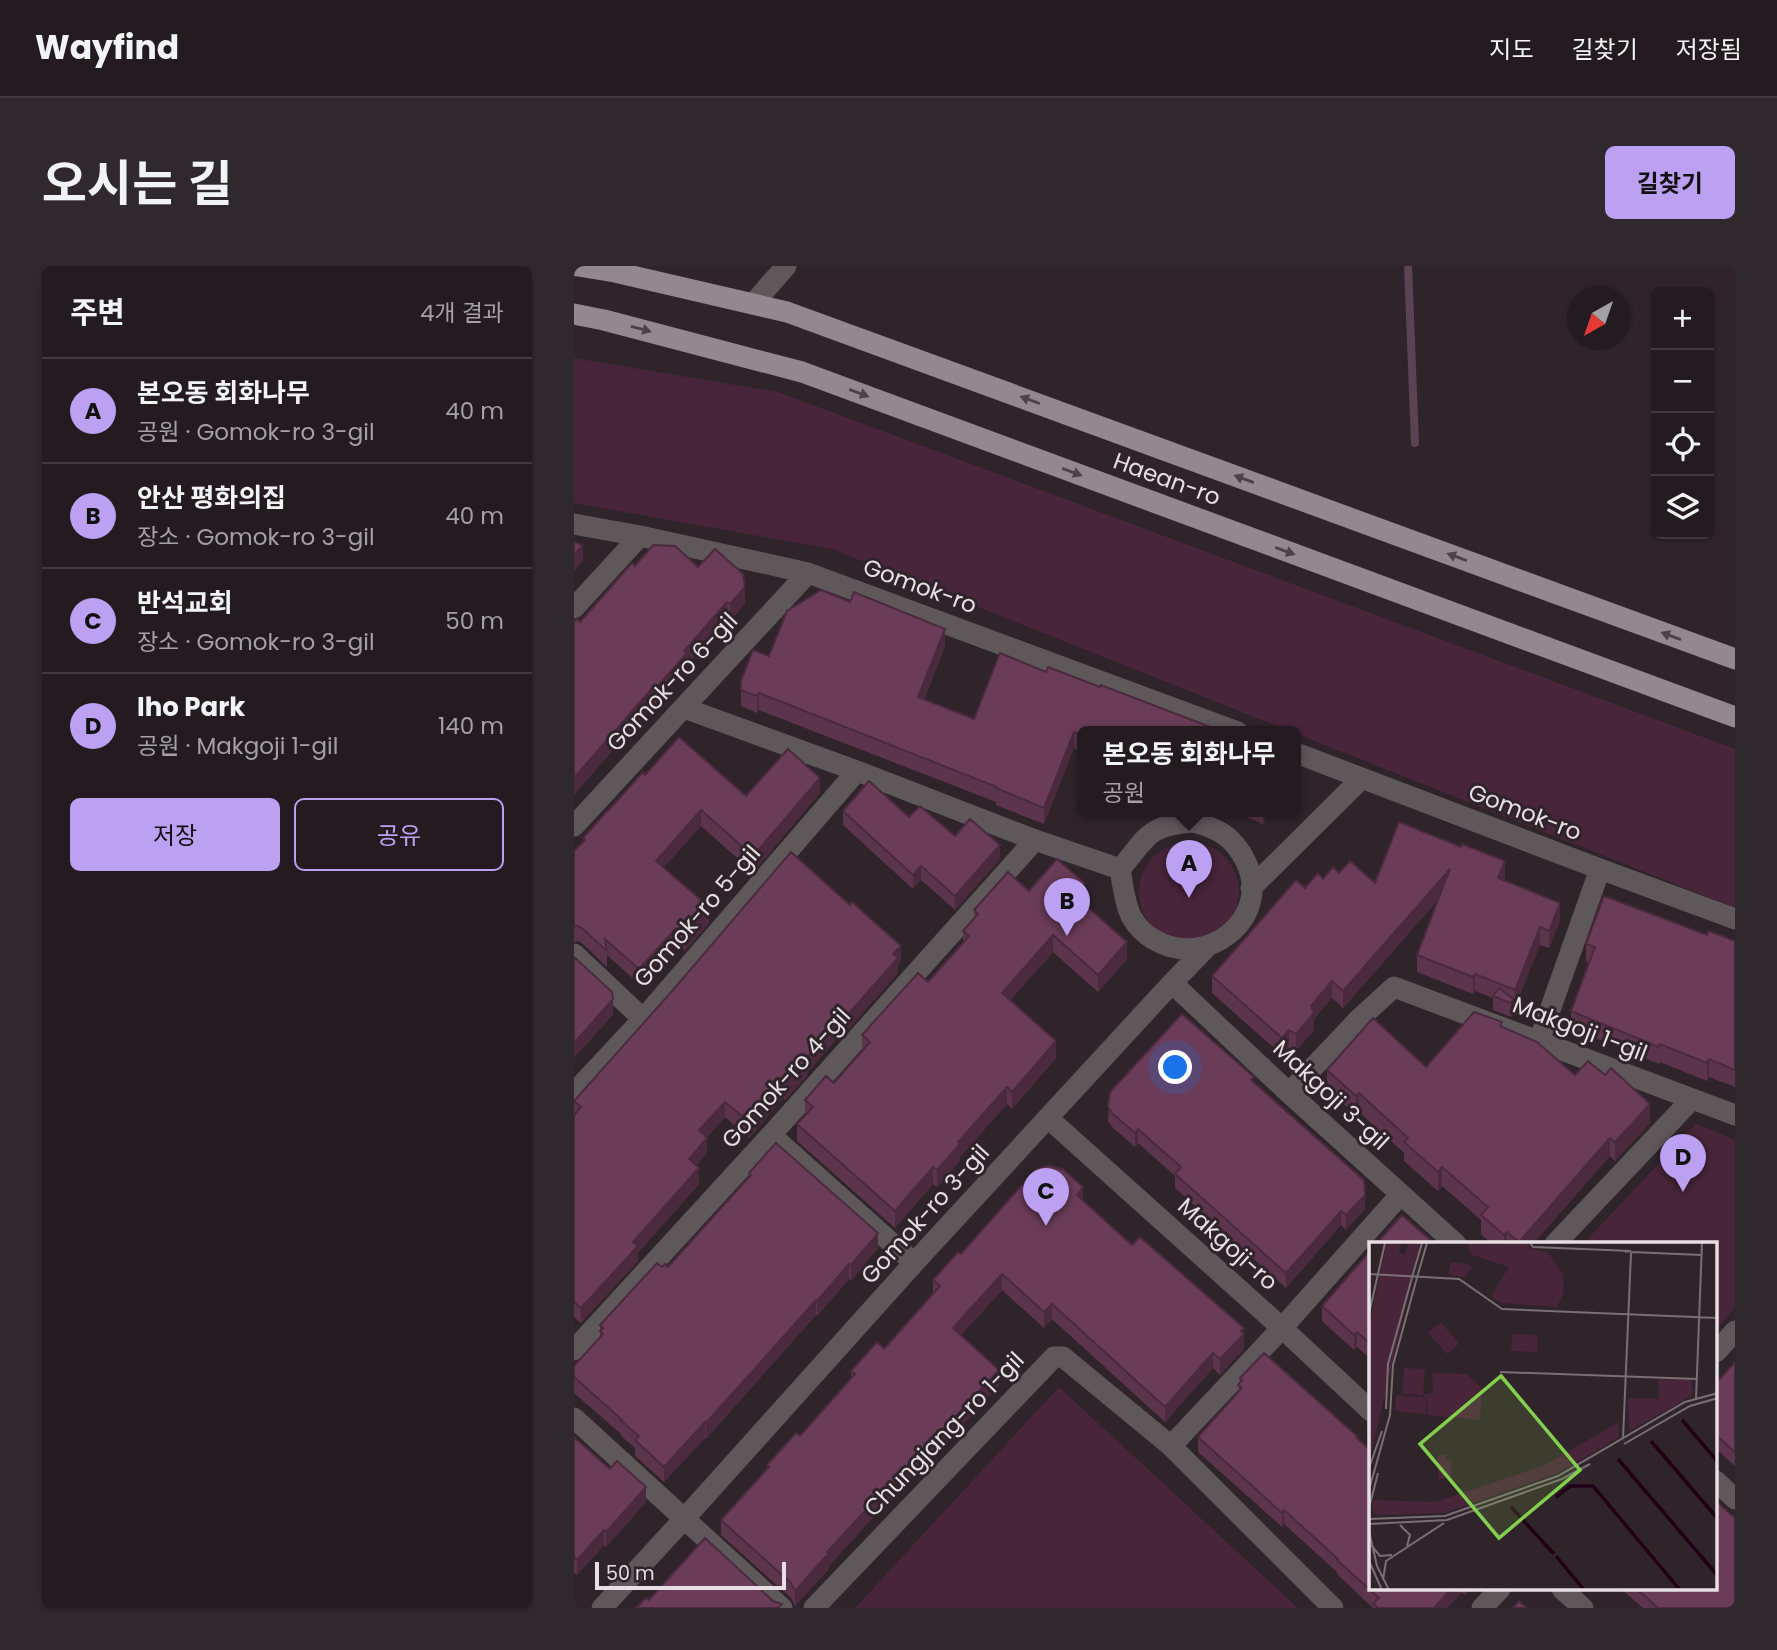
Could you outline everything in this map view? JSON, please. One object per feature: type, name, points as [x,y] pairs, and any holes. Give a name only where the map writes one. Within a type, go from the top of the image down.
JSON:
[{"type":"main road","name":"Haean-ro","points":[[578,266],[787,312],[1735,659]]},
{"type":"main road","name":"Haean-ro","points":[[574,314],[802,373],[1735,717]]},
{"type":"street","points":[[753,304],[786,266]]},
{"type":"street","name":"Gomok-ro","points":[[574,524],[808,573],[1222,726]]},
{"type":"street","points":[[574,608],[640,536]]},
{"type":"street","name":"Gomok-ro 6-gil","points":[[574,826],[808,573]]},
{"type":"street","points":[[684,708],[1035,840],[1120,869]]},
{"type":"street","name":"Gomok-ro","points":[[1301,755],[1735,919]]},
{"type":"street","name":"Gomok-ro 5-gil","points":[[574,1093],[643,1019],[857,771]]},
{"type":"street","points":[[1251,888],[1362,778]]},
{"type":"street","points":[[1192,822],[1211,827],[1228,837],[1241,851],[1249,868],[1250,906],[1227,937],[1207,947],[1186,950],[1164,946],[1146,935],[1132,918],[1124,898],[1120,869],[1140,842],[1155,830],[1192,822]]},
{"type":"street","name":"Gomok-ro 4-gil","points":[[574,1350],[1035,840]]},
{"type":"street","points":[[1539,1041],[1600,869]]},
{"type":"street","name":"Gomok-ro 3-gil","points":[[602,1608],[914,1263],[1207,947]]},
{"type":"street","points":[[574,954],[643,1019]]},
{"type":"street","name":"Makgoji 3-gil","points":[[1172,983],[1454,1242]]},
{"type":"street","name":"Makgoji 1-gil","points":[[1289,1093],[1359,1019],[1394,987],[1735,1115]]},
{"type":"street","points":[[1557,1242],[1692,1099]]},
{"type":"street","name":"Makgoji-ro","points":[[1048,1118],[1369,1409]]},
{"type":"street","points":[[771,1135],[914,1263]]},
{"type":"street","points":[[1171,1446],[1282,1328],[1401,1194]]},
{"type":"street","points":[[1718,1350],[1735,1331]]},
{"type":"street","name":"Chungjang-ro 1-gil","points":[[814,1608],[1054,1357],[1063,1357],[1171,1446],[1333,1608]]},
{"type":"street","points":[[574,1418],[782,1608]]},
{"type":"street","points":[[1718,1483],[1735,1499]]},
{"type":"street","points":[[1482,1608],[1499,1590]]},
{"type":"street","points":[[1563,1590],[1583,1608]]},
{"type":"shaded area","points":[[574,358],[778,392],[1735,749],[1735,908],[1301,735],[1301,726],[1277,726],[832,549],[574,503]]},
{"type":"shaded area","points":[[1189,842],[1208,846],[1225,856],[1235,873],[1239,892],[1235,911],[1225,928],[1208,938],[1189,942],[1170,938],[1153,928],[1143,911],[1139,892],[1143,873],[1153,856],[1170,846]]},
{"type":"shaded area","points":[[1696,1124],[1735,1140],[1735,1308],[1718,1327],[1718,1242],[1585,1242]]},
{"type":"shaded area","points":[[1059,1387],[1298,1608],[855,1608]]},
{"type":"building","points":[[574,542],[583,545],[574,555]]},
{"type":"building","points":[[653,545],[675,546],[698,567],[715,549],[743,574],[745,587],[730,604],[727,602],[684,651],[687,653],[656,688],[654,686],[574,778],[574,622],[577,619],[580,622],[632,563],[635,566]]},
{"type":"building","points":[[821,590],[850,602],[854,592],[945,629],[918,697],[974,719],[1000,653],[1046,672],[1048,667],[1100,687],[1101,685],[1207,726],[1077,726],[1077,733],[1074,732],[1044,808],[759,693],[757,696],[741,690],[741,681],[753,650],[769,656],[787,611]]},
{"type":"building","points":[[679,737],[746,796],[788,749],[820,778],[753,856],[701,810],[656,861],[709,907],[685,935],[676,928],[639,969],[605,939],[607,951],[583,929],[574,926],[574,851],[607,811],[643,772],[645,775]]},
{"type":"building","points":[[869,781],[909,817],[920,806],[955,836],[970,819],[1000,845],[955,896],[921,866],[913,875],[843,811]]},
{"type":"building","points":[[1399,822],[1505,861],[1498,878],[1560,903],[1549,931],[1540,927],[1515,990],[1417,955],[1450,869],[1343,991],[1332,981],[1311,1006],[1314,1013],[1296,1034],[1289,1030],[1282,1038],[1212,976],[1296,880],[1305,888],[1318,873],[1323,879],[1333,867],[1339,873],[1350,861],[1375,883]]},
{"type":"building","points":[[791,852],[901,946],[893,954],[898,958],[749,1122],[725,1102],[699,1130],[707,1138],[689,1159],[699,1168],[633,1242],[638,1246],[581,1308],[574,1302],[574,1116],[581,1107],[574,1101]]},
{"type":"building","points":[[1057,859],[1085,883],[1074,895],[1127,942],[1098,975],[1053,935],[1002,993],[1056,1041],[1012,1092],[1007,1087],[937,1170],[933,1167],[895,1211],[797,1124],[813,1107],[805,1100],[826,1076],[834,1083],[870,1042],[862,1035],[918,973],[928,982],[969,936],[963,931],[978,914],[974,910],[1008,872],[1029,891]]},
{"type":"building","points":[[1604,896],[1707,935],[1709,931],[1735,941],[1735,1070],[1709,1059],[1707,1063],[1660,1044],[1659,1047],[1571,1011],[1595,947],[1586,944]]},
{"type":"building","points":[[574,957],[612,992],[613,999],[574,1043]]},
{"type":"building","points":[[1499,988],[1513,999],[1511,1003],[1493,996]]},
{"type":"building","points":[[1474,1012],[1502,1022],[1500,1026],[1537,1042],[1575,1075],[1588,1061],[1605,1075],[1611,1068],[1650,1104],[1615,1142],[1610,1138],[1519,1242],[1507,1232],[1504,1235],[1481,1215],[1488,1207],[1442,1167],[1438,1172],[1404,1142],[1408,1138],[1359,1093],[1356,1096],[1327,1070],[1373,1018],[1426,1067]]},
{"type":"building","points":[[1182,1014],[1254,1077],[1251,1080],[1364,1180],[1365,1195],[1346,1215],[1341,1211],[1286,1273],[1175,1174],[1181,1167],[1138,1129],[1135,1133],[1108,1107],[1111,1091]]},
{"type":"building","points":[[776,1143],[878,1233],[664,1467],[635,1440],[639,1436],[574,1377],[574,1366],[603,1334],[600,1325],[657,1263],[668,1267],[751,1175],[749,1173]]},
{"type":"building","points":[[1048,1165],[1063,1169],[1083,1187],[1077,1195],[1132,1245],[1140,1237],[1244,1328],[1241,1331],[1244,1334],[1220,1359],[1213,1353],[1165,1407],[1052,1304],[1044,1312],[1002,1274],[953,1328],[999,1370],[827,1552],[829,1553],[795,1591],[791,1583],[721,1520],[796,1433],[800,1436],[855,1374],[851,1371],[877,1342],[884,1349],[940,1286],[933,1280],[958,1252],[961,1254],[1036,1169]]},
{"type":"building","points":[[1402,1215],[1433,1242],[1378,1242]]},
{"type":"building","points":[[1369,1252],[1369,1342],[1357,1332],[1354,1335],[1322,1306]]},
{"type":"building","points":[[1264,1353],[1369,1449],[1369,1589],[1284,1510],[1282,1513],[1198,1437],[1242,1388],[1238,1385],[1242,1380],[1240,1378]]},
{"type":"building","points":[[1735,1362],[1735,1452],[1718,1437],[1718,1381]]},
{"type":"building","points":[[574,1437],[610,1469],[617,1461],[646,1487],[577,1560],[574,1557]]},
{"type":"building","points":[[1718,1503],[1735,1518],[1735,1608],[1657,1607],[1638,1590],[1718,1590]]},
{"type":"building","points":[[705,1538],[773,1601],[782,1604],[778,1608],[636,1608],[646,1598],[649,1600]]},
{"type":"building","points":[[1370,1590],[1450,1590],[1434,1608],[1378,1608],[1373,1604],[1379,1598]]},
{"type":"building","points":[[1519,1601],[1527,1608],[1513,1608]]},
{"type":"waterway","points":[[1408,266],[1415,443]]},
{"type":"place","name":"본오동 회화나무","points":[[1189,898]]},
{"type":"place","name":"안산 평화의집","points":[[1067,936]]},
{"type":"place","name":"Iho Park","points":[[1683,1192]]},
{"type":"place","name":"반석교회","points":[[1046,1226]]}]
